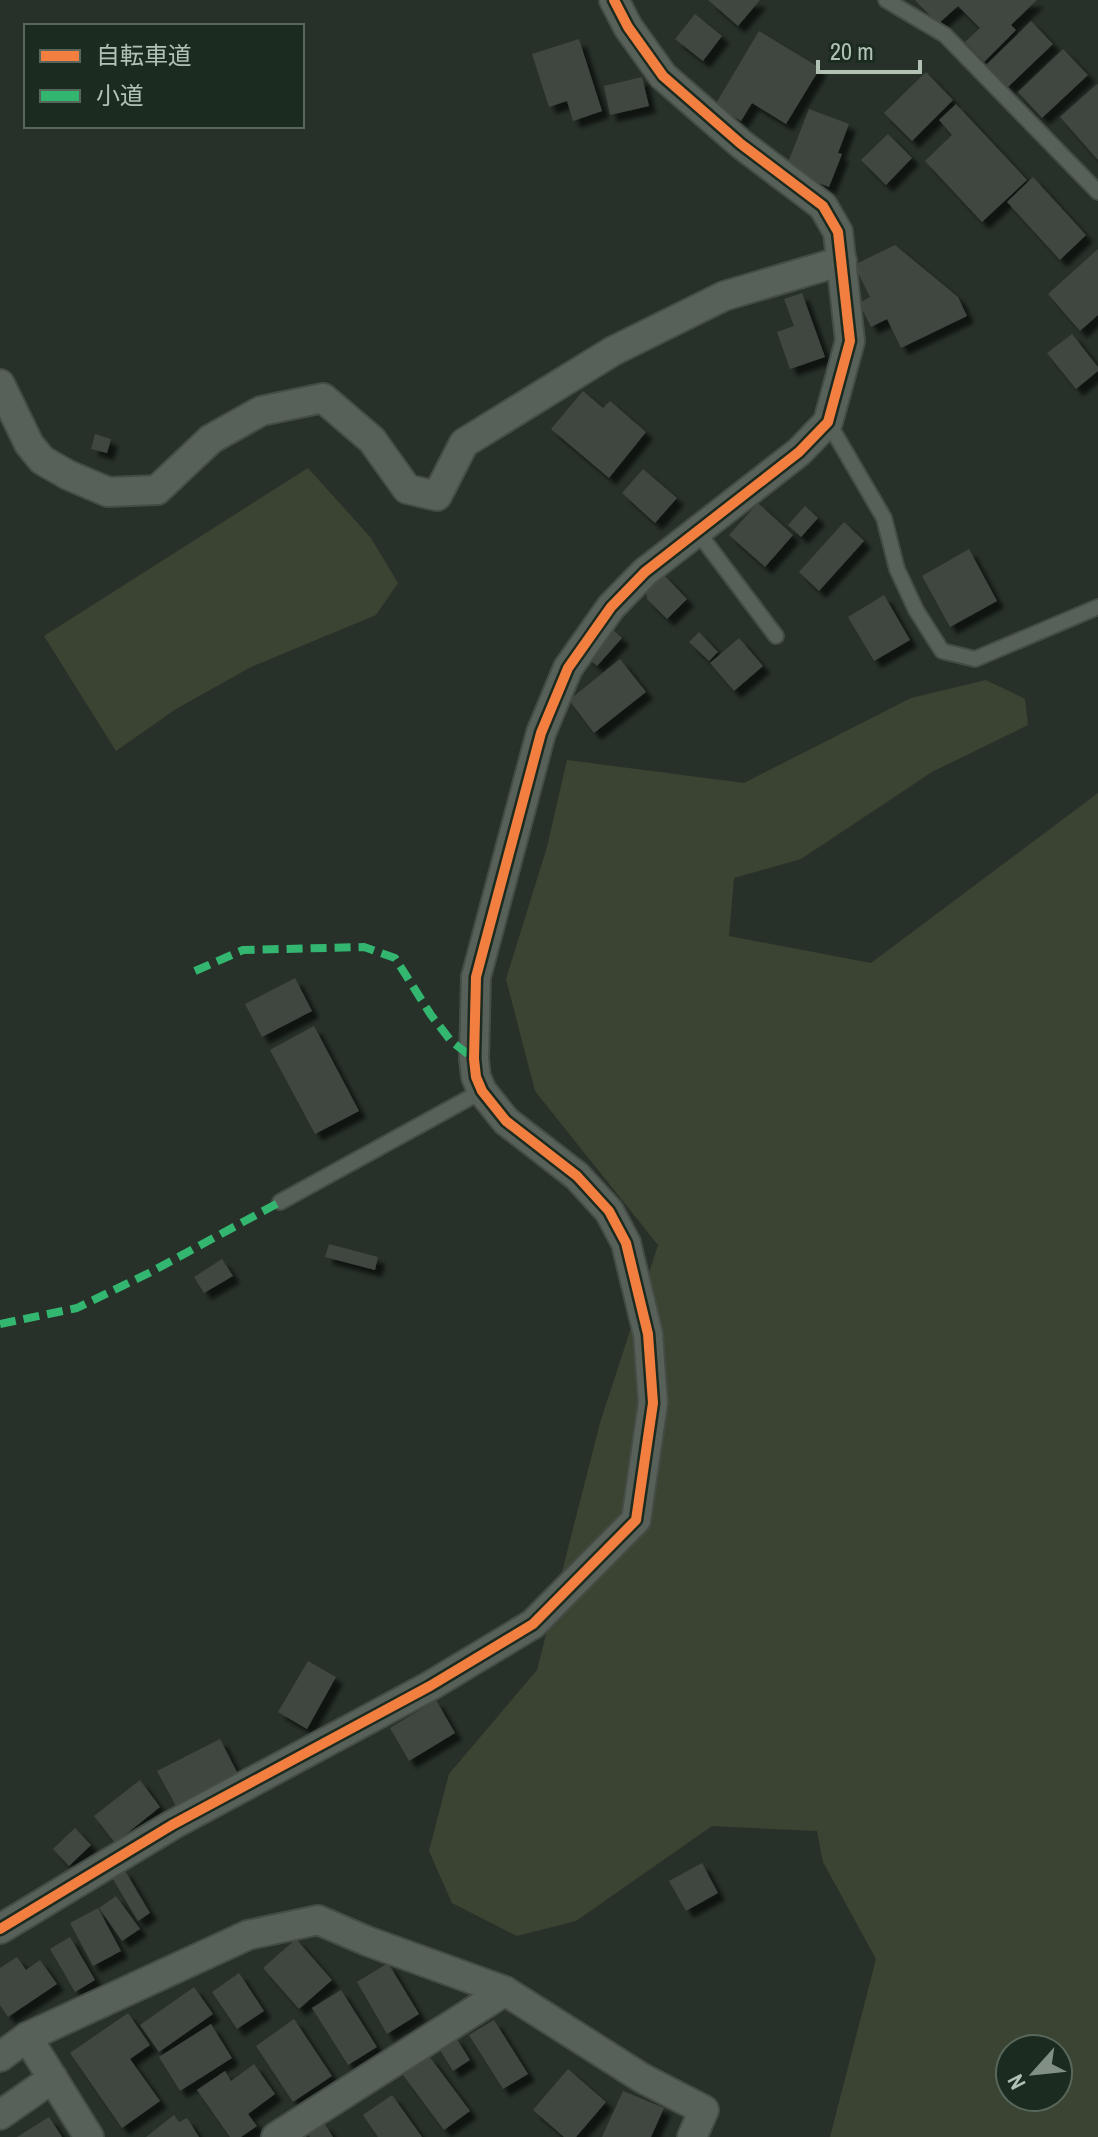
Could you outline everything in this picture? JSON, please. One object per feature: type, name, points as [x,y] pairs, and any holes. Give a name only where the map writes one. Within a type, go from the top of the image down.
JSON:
[{"type":"street","points":[[0,1929],[172,1825],[430,1686],[533,1624],[636,1520],[653,1403],[648,1334],[626,1243],[609,1211],[577,1176],[506,1121],[482,1091],[476,1077],[474,1059],[476,977],[541,733],[568,668],[611,607],[645,572],[799,452],[828,422],[850,341],[838,232],[823,206],[741,144],[663,76],[628,27],[614,0]]},
{"type":"street","points":[[0,384],[29,444],[42,460],[108,492],[157,490],[211,439],[261,411],[323,398],[372,440],[407,489],[437,496],[464,443],[613,351],[724,296],[842,261]]},
{"type":"street","points":[[0,2057],[27,2037],[248,1935],[318,1920],[505,1991],[642,2078],[704,2110],[692,2137]]},
{"type":"street","points":[[276,2137],[505,1991]]},
{"type":"street","points":[[27,2037],[89,2137]]},
{"type":"street","points":[[0,2115],[53,2078]]},
{"type":"lane","points":[[886,0],[945,35],[1098,192]]},
{"type":"lane","points":[[828,422],[884,518],[897,569],[916,610],[942,651],[975,659],[1098,607]]},
{"type":"lane","points":[[697,531],[776,636]]},
{"type":"lane","points":[[280,1202],[482,1091]]},
{"type":"green space","points":[[308,468],[371,538],[398,583],[376,615],[251,667],[176,709],[116,751],[44,636]]},
{"type":"green space","points":[[986,680],[1025,699],[1028,725],[932,772],[801,859],[734,878],[729,936],[871,963],[1098,793],[1098,2137],[830,2137],[876,1959],[823,1862],[817,1831],[712,1826],[576,1921],[517,1936],[452,1903],[429,1851],[449,1774],[537,1670],[600,1423],[658,1245],[535,1091],[506,979],[547,847],[567,760],[744,783],[911,698]]},
{"type":"building","points":[[708,0],[760,0],[738,26]]},
{"type":"building","points":[[915,0],[1037,0],[1011,25],[1016,30],[984,62],[965,42],[980,28],[958,6],[938,24]]},
{"type":"building","points":[[695,14],[722,36],[703,61],[675,39]]},
{"type":"building","points":[[1031,21],[1053,44],[1008,87],[986,65]]},
{"type":"building","points":[[759,31],[820,68],[786,124],[752,103],[741,121],[715,105]]},
{"type":"building","points":[[579,39],[602,111],[573,121],[567,101],[549,107],[532,54]]},
{"type":"building","points":[[1063,49],[1088,75],[1042,118],[1018,92]]},
{"type":"building","points":[[926,72],[953,100],[912,141],[884,113]]},
{"type":"building","points":[[642,77],[649,106],[610,115],[604,86]]},
{"type":"building","points":[[1098,85],[1098,160],[1060,117]]},
{"type":"building","points":[[956,104],[1027,180],[982,222],[925,161],[952,135],[939,120]]},
{"type":"building","points":[[809,109],[849,124],[838,153],[842,154],[829,187],[785,170]]},
{"type":"building","points":[[888,134],[912,158],[886,185],[861,160]]},
{"type":"building","points":[[1033,177],[1086,235],[1060,260],[1007,202]]},
{"type":"building","points":[[895,245],[958,297],[967,316],[901,348],[887,319],[871,327],[859,303],[870,297],[854,265]]},
{"type":"building","points":[[1098,249],[1098,315],[1080,331],[1048,294]]},
{"type":"building","points":[[802,293],[825,357],[790,369],[777,332],[794,326],[784,299]]},
{"type":"building","points":[[1072,334],[1098,367],[1098,371],[1076,389],[1047,353]]},
{"type":"building","points":[[583,391],[603,408],[610,401],[646,432],[609,478],[551,429]]},
{"type":"building","points":[[95,434],[111,439],[107,453],[91,449]]},
{"type":"building","points":[[643,469],[677,498],[655,523],[622,493]]},
{"type":"building","points":[[758,503],[793,535],[765,567],[729,535]]},
{"type":"building","points":[[805,506],[818,518],[801,537],[788,525]]},
{"type":"building","points":[[844,522],[864,541],[819,591],[799,572]]},
{"type":"building","points":[[969,549],[997,601],[950,627],[922,576]]},
{"type":"building","points":[[662,573],[687,599],[667,619],[647,599],[646,589]]},
{"type":"building","points":[[884,595],[910,640],[874,661],[848,617]]},
{"type":"building","points":[[612,629],[622,638],[597,666],[587,657]]},
{"type":"building","points":[[699,632],[718,652],[709,661],[689,642]]},
{"type":"building","points":[[739,638],[763,666],[734,691],[710,663]]},
{"type":"building","points":[[620,659],[646,692],[594,733],[569,700]]},
{"type":"building","points":[[295,978],[312,1011],[262,1037],[245,1004]]},
{"type":"building","points":[[314,1026],[359,1111],[315,1134],[270,1050]]},
{"type":"building","points":[[329,1244],[378,1257],[375,1270],[325,1257]]},
{"type":"building","points":[[222,1259],[233,1276],[204,1293],[194,1277]]},
{"type":"building","points":[[308,1661],[336,1677],[307,1729],[278,1712]]},
{"type":"building","points":[[436,1700],[455,1733],[409,1761],[390,1728]]},
{"type":"building","points":[[220,1739],[238,1774],[176,1806],[157,1771]]},
{"type":"building","points":[[140,1780],[160,1807],[115,1843],[94,1816]]},
{"type":"building","points":[[75,1828],[91,1845],[69,1866],[53,1849]]},
{"type":"building","points":[[702,1863],[718,1893],[686,1911],[669,1881]]},
{"type":"building","points":[[124,1869],[150,1913],[138,1921],[111,1876]]},
{"type":"building","points":[[116,1896],[140,1929],[122,1941],[99,1908]]},
{"type":"building","points":[[98,1908],[121,1951],[93,1966],[70,1923]]},
{"type":"building","points":[[70,1937],[95,1980],[75,1992],[50,1949]]},
{"type":"building","points":[[296,1939],[332,1980],[299,2009],[263,1968]]},
{"type":"building","points":[[17,1957],[26,1970],[40,1960],[57,1984],[8,2017],[0,2005],[0,1968]]},
{"type":"building","points":[[388,1963],[419,2014],[387,2034],[357,1982]]},
{"type":"building","points":[[239,1973],[264,2011],[237,2029],[212,1992]]},
{"type":"building","points":[[194,1987],[213,2014],[159,2052],[140,2025]]},
{"type":"building","points":[[341,1990],[377,2047],[348,2065],[312,2008]]},
{"type":"building","points":[[128,2013],[150,2045],[130,2059],[160,2101],[122,2128],[70,2053]]},
{"type":"building","points":[[294,2019],[332,2076],[293,2102],[256,2046]]},
{"type":"building","points":[[494,2020],[528,2074],[503,2089],[469,2035]]},
{"type":"building","points":[[211,2024],[232,2058],[180,2091],[159,2057]]},
{"type":"building","points":[[455,2036],[470,2060],[453,2071],[438,2047]]},
{"type":"building","points":[[429,2056],[470,2111],[444,2130],[403,2075]]},
{"type":"building","points":[[254,2064],[275,2094],[248,2114],[257,2126],[241,2137],[230,2137],[197,2090],[225,2071],[231,2081]]},
{"type":"building","points":[[568,2069],[606,2102],[576,2137],[564,2137],[533,2110]]},
{"type":"building","points":[[623,2091],[664,2108],[651,2137],[602,2137]]},
{"type":"building","points":[[392,2095],[422,2137],[378,2137],[363,2115]]},
{"type":"building","points":[[174,2115],[179,2122],[187,2118],[199,2137],[146,2137]]},
{"type":"building","points":[[49,2117],[62,2137],[17,2137]]},
{"type":"building","points":[[324,2123],[333,2137],[310,2137],[308,2133]]},
{"type":"marked path","points":[[195,971],[243,950],[364,947],[395,958],[451,1041],[474,1059]]},
{"type":"marked path","points":[[0,1324],[77,1308],[280,1202]]},
{"type":"cycle path","points":[[0,1929],[172,1825],[430,1686],[533,1624],[636,1520],[653,1403],[648,1334],[626,1243],[609,1211],[577,1176],[506,1121],[482,1091],[476,1077],[474,1059],[476,977],[541,733],[568,668],[611,607],[645,572],[799,452],[828,422],[850,341],[838,232],[823,206],[741,144],[663,76],[628,27],[614,0]]}]
